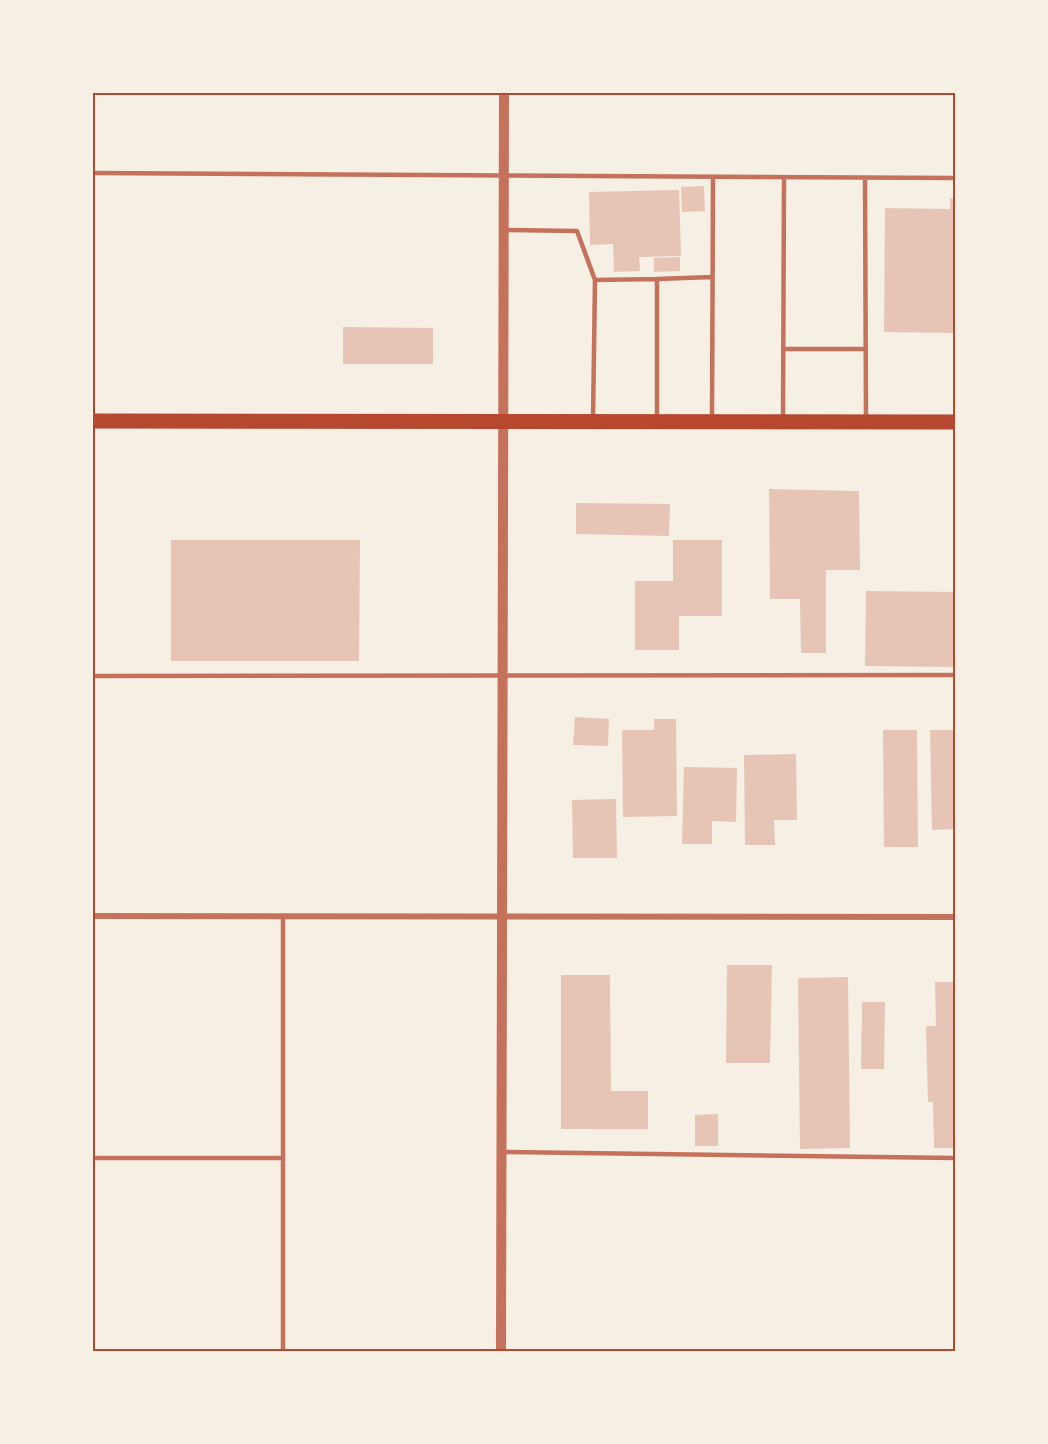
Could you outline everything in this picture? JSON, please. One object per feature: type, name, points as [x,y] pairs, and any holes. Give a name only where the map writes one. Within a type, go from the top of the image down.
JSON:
[{"type":"main road","points":[[93,421],[955,422]]},
{"type":"street","points":[[501,1351],[504,93]]},
{"type":"street","points":[[93,916],[955,917]]},
{"type":"lane","points":[[93,173],[955,178]]},
{"type":"lane","points":[[711,421],[713,177]]},
{"type":"lane","points":[[783,421],[784,177]]},
{"type":"lane","points":[[865,178],[867,422]]},
{"type":"lane","points":[[504,230],[577,231],[595,280],[593,420]]},
{"type":"lane","points":[[595,280],[712,277]]},
{"type":"lane","points":[[657,279],[657,421]]},
{"type":"lane","points":[[783,349],[866,349]]},
{"type":"lane","points":[[93,675],[955,675]]},
{"type":"lane","points":[[283,916],[283,1351]]},
{"type":"lane","points":[[501,1152],[955,1158]]},
{"type":"lane","points":[[93,1158],[283,1158]]},
{"type":"building","points":[[704,186],[705,211],[682,212],[681,187]]},
{"type":"building","points":[[679,190],[681,256],[639,257],[640,271],[614,272],[613,244],[590,245],[589,192]]},
{"type":"building","points":[[950,198],[955,199],[955,333],[884,332],[885,208],[950,209]]},
{"type":"building","points":[[680,257],[680,271],[654,272],[654,258]]},
{"type":"building","points":[[343,327],[433,328],[433,364],[343,364]]},
{"type":"building","points":[[769,489],[859,491],[860,570],[826,570],[826,653],[801,653],[800,599],[770,599]]},
{"type":"building","points":[[576,503],[670,504],[669,536],[576,534]]},
{"type":"building","points":[[171,540],[360,540],[359,661],[171,661]]},
{"type":"building","points":[[673,540],[722,540],[722,616],[679,616],[679,650],[635,650],[635,581],[673,581]]},
{"type":"building","points":[[866,591],[955,592],[955,667],[865,666]]},
{"type":"building","points":[[575,717],[609,719],[608,746],[573,745]]},
{"type":"building","points":[[654,719],[676,719],[677,816],[623,817],[622,730],[654,730]]},
{"type":"building","points":[[883,730],[917,730],[918,847],[884,847]]},
{"type":"building","points":[[930,730],[955,730],[955,829],[932,830]]},
{"type":"building","points":[[796,754],[797,820],[774,820],[775,845],[745,845],[744,755]]},
{"type":"building","points":[[684,767],[737,768],[736,822],[712,821],[712,844],[682,844]]},
{"type":"building","points":[[616,799],[617,858],[573,858],[572,800]]},
{"type":"building","points":[[727,965],[772,965],[770,1063],[726,1063]]},
{"type":"building","points":[[561,975],[610,975],[611,1091],[648,1091],[648,1129],[561,1129]]},
{"type":"building","points":[[848,977],[850,1148],[800,1149],[798,978]]},
{"type":"building","points":[[935,982],[955,982],[955,1148],[934,1148],[933,1102],[928,1102],[926,1026],[936,1026]]},
{"type":"building","points":[[862,1002],[885,1002],[884,1069],[861,1069]]},
{"type":"building","points":[[718,1114],[718,1146],[695,1146],[695,1115]]}]
